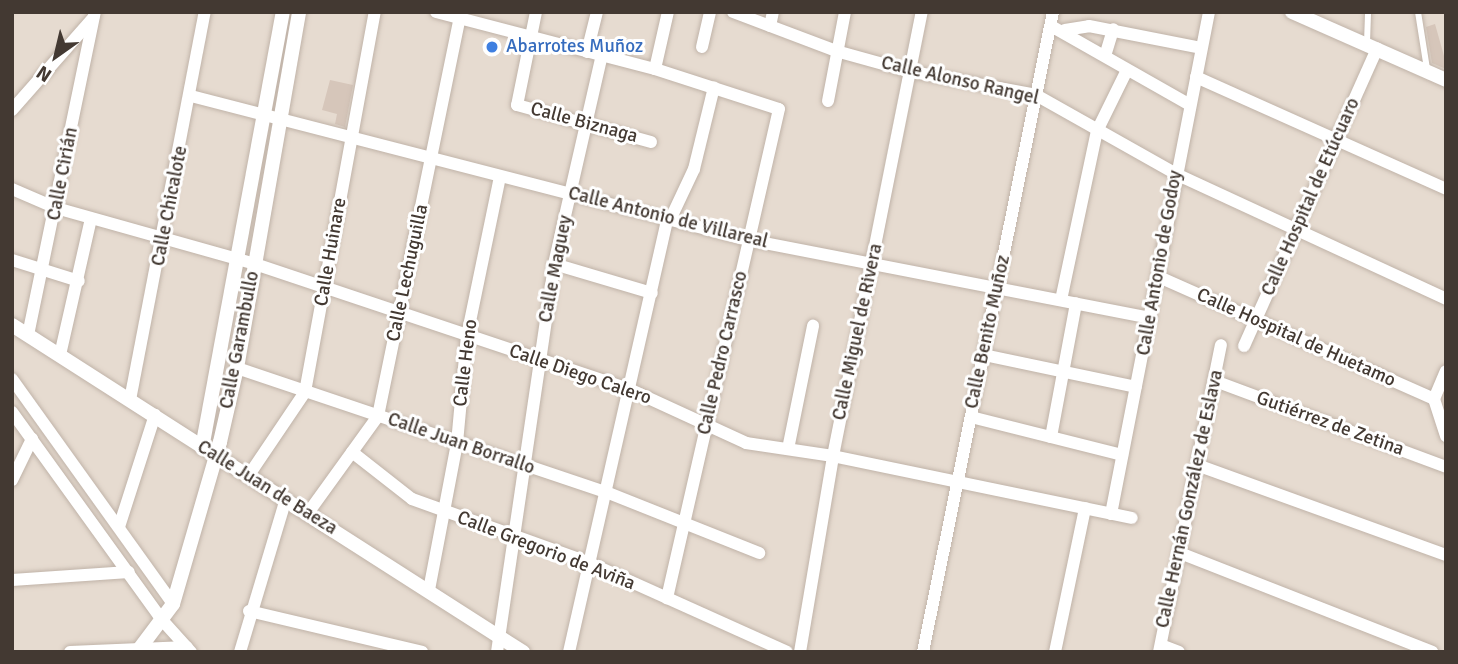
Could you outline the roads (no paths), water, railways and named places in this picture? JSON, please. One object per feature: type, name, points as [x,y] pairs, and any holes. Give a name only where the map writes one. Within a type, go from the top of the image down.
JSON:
[{"type":"street","name":"Calle Chicalote","points":[[130,400],[163,241],[205,12]]},
{"type":"street","name":"Calle Garambullo","points":[[202,448],[283,12]]},
{"type":"street","name":"Calle Garambullo","points":[[139,649],[163,621],[173,604],[216,457],[237,368],[299,12]]},
{"type":"street","name":"Calle Huinare","points":[[249,475],[305,391],[375,12]]},
{"type":"street","points":[[436,12],[461,16],[530,38],[655,69],[713,87],[694,169],[668,220],[631,390],[587,562],[569,652]]},
{"type":"street","points":[[530,38],[536,12]]},
{"type":"street","points":[[587,51],[597,12]]},
{"type":"street","points":[[655,69],[668,12]]},
{"type":"street","points":[[702,47],[710,12]]},
{"type":"street","name":"Calle Alonso Rangel","points":[[733,12],[836,51],[908,71],[1037,95],[1176,174],[1293,231],[1446,299]]},
{"type":"street","points":[[770,26],[773,12]]},
{"type":"street","points":[[828,101],[845,12]]},
{"type":"street","name":"Calle Miguel de Rivera","points":[[800,652],[832,456],[922,12]]},
{"type":"street","name":"Calle Benito Muñoz","points":[[923,652],[1053,12]]},
{"type":"street","name":"Calle Antonio de Godoy","points":[[1111,514],[1209,12]]},
{"type":"street","points":[[1292,12],[1446,80]]},
{"type":"street","points":[[12,110],[95,15]]},
{"type":"street","name":"Calle Cirián","points":[[28,335],[95,15]]},
{"type":"street","name":"Calle Lechuguilla","points":[[308,513],[378,416],[461,16]]},
{"type":"street","points":[[1051,26],[1065,30],[1127,70],[1190,105]]},
{"type":"street","points":[[1065,30],[1089,26],[1112,29],[1201,48]]},
{"type":"street","points":[[1105,56],[1112,29]]},
{"type":"street","name":"Calle Biznaga","points":[[530,38],[517,105],[651,142]]},
{"type":"street","name":"Calle Hospital de Etúcuaro","points":[[1244,346],[1293,231],[1338,141],[1372,46]]},
{"type":"street","name":"Calle Maguey","points":[[497,644],[510,536],[554,264],[602,55]]},
{"type":"street","points":[[1061,300],[1097,131],[1127,70]]},
{"type":"street","points":[[1196,77],[1446,189]]},
{"type":"street","name":"Calle Pedro Carrasco","points":[[667,598],[779,108],[713,87]]},
{"type":"street","name":"Calle Antonio de Villareal","points":[[191,96],[749,240],[1150,318]]},
{"type":"street","name":"Calle Heno","points":[[429,590],[457,443],[467,336],[500,177]]},
{"type":"street","name":"Calle Diego Calero","points":[[12,188],[56,208],[163,241],[255,264],[398,316],[631,390],[708,423],[746,443],[832,456],[1132,518]]},
{"type":"street","points":[[60,355],[91,219]]},
{"type":"street","points":[[12,260],[43,272],[79,281]]},
{"type":"street","points":[[554,264],[652,293]]},
{"type":"street","name":"Calle Hospital de Huetamo","points":[[1159,277],[1434,398]]},
{"type":"street","points":[[1051,437],[1076,303]]},
{"type":"street","name":"Calle Juan de Baeza","points":[[12,325],[429,590],[497,644],[523,652]]},
{"type":"street","points":[[788,449],[813,326]]},
{"type":"street","name":"Calle Hernán González de Eslava","points":[[1160,648],[1221,345]]},
{"type":"street","points":[[984,355],[1136,387]]},
{"type":"street","name":"Calle Juan Borrallo","points":[[237,368],[606,492],[759,553]]},
{"type":"street","points":[[1446,371],[1434,398],[1446,436]]},
{"type":"street","points":[[12,379],[173,604]]},
{"type":"street","name":"Gutiérrez de Zetina","points":[[1215,381],[1446,467]]},
{"type":"street","points":[[12,412],[163,621],[189,649]]},
{"type":"street","points":[[119,527],[155,415]]},
{"type":"street","points":[[971,417],[1122,455]]},
{"type":"street","points":[[12,480],[32,439]]},
{"type":"street","name":"Calle Gregorio de Aviña","points":[[352,452],[412,499],[587,562],[787,652]]},
{"type":"street","points":[[1197,466],[1446,555]]},
{"type":"street","points":[[240,652],[249,611],[286,499]]},
{"type":"street","points":[[1055,652],[1085,508]]},
{"type":"street","points":[[1180,553],[1396,646],[1432,652]]},
{"type":"street","points":[[12,580],[129,572]]},
{"type":"street","points":[[249,611],[422,652]]},
{"type":"street","points":[[1160,648],[1179,652]]},
{"type":"street","points":[[70,652],[189,649]]},
{"type":"lane","points":[[1367,12],[1372,46]]},
{"type":"lane","points":[[1419,12],[1427,71]]},
{"type":"place","name":"Abarrotes Muñoz","points":[[492,47]]}]
